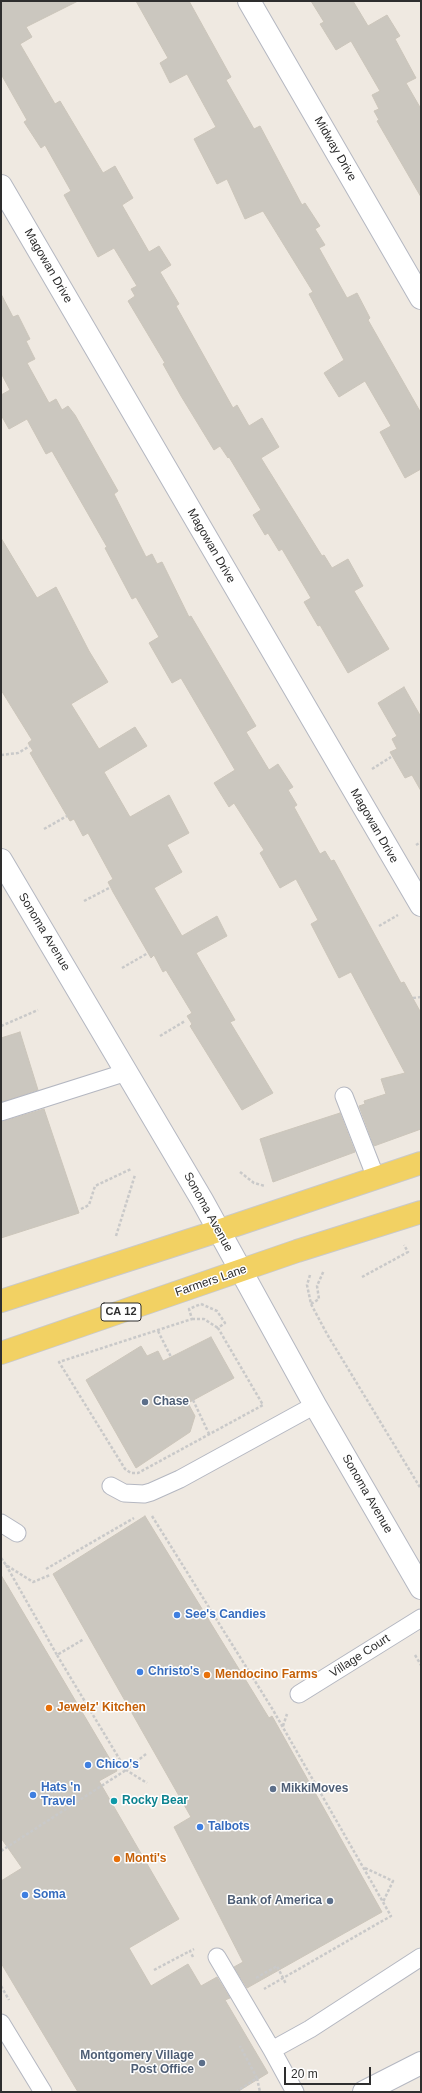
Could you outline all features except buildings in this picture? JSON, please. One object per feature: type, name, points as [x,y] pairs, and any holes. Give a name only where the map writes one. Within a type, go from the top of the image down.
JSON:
[{"type":"main road","points":[[1,1301],[218,1231],[421,1162]]},
{"type":"main road","name":"Farmers Lane","points":[[1,1353],[240,1271],[421,1212]]},
{"type":"street","name":"Midway Drive","points":[[249,1],[421,298]]},
{"type":"street","name":"Magowan Drive","points":[[1,186],[421,905]]},
{"type":"street","name":"Sonoma Avenue","points":[[1,860],[127,1072],[315,1405],[421,1588]]},
{"type":"street","points":[[364,2092],[421,2063]]},
{"type":"lane","points":[[1,1112],[127,1072]]},
{"type":"lane","points":[[344,1096],[376,1178]]},
{"type":"lane","points":[[111,1486],[124,1493],[144,1494],[151,1492],[180,1479],[315,1405]]},
{"type":"lane","points":[[1,1523],[17,1533]]},
{"type":"lane","name":"Village Court","points":[[299,1694],[421,1618]]},
{"type":"lane","points":[[217,1957],[295,2092]]},
{"type":"lane","points":[[272,2050],[310,2029],[421,1957]]},
{"type":"lane","points":[[1,2023],[43,2092]]},
{"type":"path","points":[[1,755],[18,753],[30,746]]},
{"type":"path","points":[[370,770],[391,757]]},
{"type":"path","points":[[44,829],[66,816]]},
{"type":"path","points":[[84,901],[111,887]]},
{"type":"path","points":[[379,926],[400,914]]},
{"type":"path","points":[[122,968],[148,953]]},
{"type":"path","points":[[413,998],[421,997]]},
{"type":"path","points":[[1,1026],[38,1010]]},
{"type":"path","points":[[160,1036],[185,1021]]},
{"type":"path","points":[[81,1209],[89,1205],[95,1186],[131,1169]]},
{"type":"path","points":[[240,1172],[254,1183],[269,1187]]},
{"type":"path","points":[[116,1236],[135,1174]]},
{"type":"path","points":[[362,1277],[408,1252],[403,1243]]},
{"type":"path","points":[[325,1268],[317,1286],[319,1299],[311,1304],[327,1334],[421,1490]]},
{"type":"path","points":[[192,1319],[189,1309],[201,1304]]},
{"type":"path","points":[[217,1311],[225,1323],[218,1328]]},
{"type":"path","points":[[192,1319],[204,1319],[218,1328],[263,1405],[210,1436],[138,1473],[131,1473],[124,1469],[59,1362],[192,1319]]},
{"type":"path","points":[[158,1331],[171,1357]]},
{"type":"path","points":[[193,1400],[220,1456]]},
{"type":"path","points":[[148,1510],[273,1710],[391,1916],[258,1992]]},
{"type":"path","points":[[46,1568],[139,1516]]},
{"type":"path","points":[[1,1558],[6,1564],[57,1655],[126,1770],[147,1783]]},
{"type":"path","points":[[6,1564],[33,1582],[50,1575]]},
{"type":"path","points":[[57,1655],[84,1639]]},
{"type":"path","points":[[415,1655],[421,1665]]},
{"type":"path","points":[[1,1851],[126,1770],[146,1754]]},
{"type":"path","points":[[364,1868],[393,1881],[383,1902]]},
{"type":"path","points":[[154,1970],[190,1951]]},
{"type":"path","points":[[251,1980],[276,1966],[286,1984]]},
{"type":"path","points":[[257,2078],[260,2092]]},
{"type":"place","name":"Chase","points":[[145,1402]]},
{"type":"place","name":"See's Candies","points":[[177,1615]]},
{"type":"place","name":"Christo's","points":[[140,1672]]},
{"type":"place","name":"Mendocino Farms","points":[[207,1675]]},
{"type":"place","name":"Jewelz' Kitchen","points":[[49,1708]]},
{"type":"place","name":"Chico's","points":[[88,1765]]},
{"type":"place","name":"MikkiMoves","points":[[273,1789]]},
{"type":"place","name":"Hats 'n Travel","points":[[33,1795]]},
{"type":"place","name":"Rocky Bear","points":[[114,1801]]},
{"type":"place","name":"Talbots","points":[[200,1827]]},
{"type":"place","name":"Monti's","points":[[117,1859]]},
{"type":"place","name":"Soma","points":[[25,1895]]},
{"type":"place","name":"Bank of America","points":[[330,1901]]},
{"type":"place","name":"Montgomery Village Post Office","points":[[202,2063]]}]
